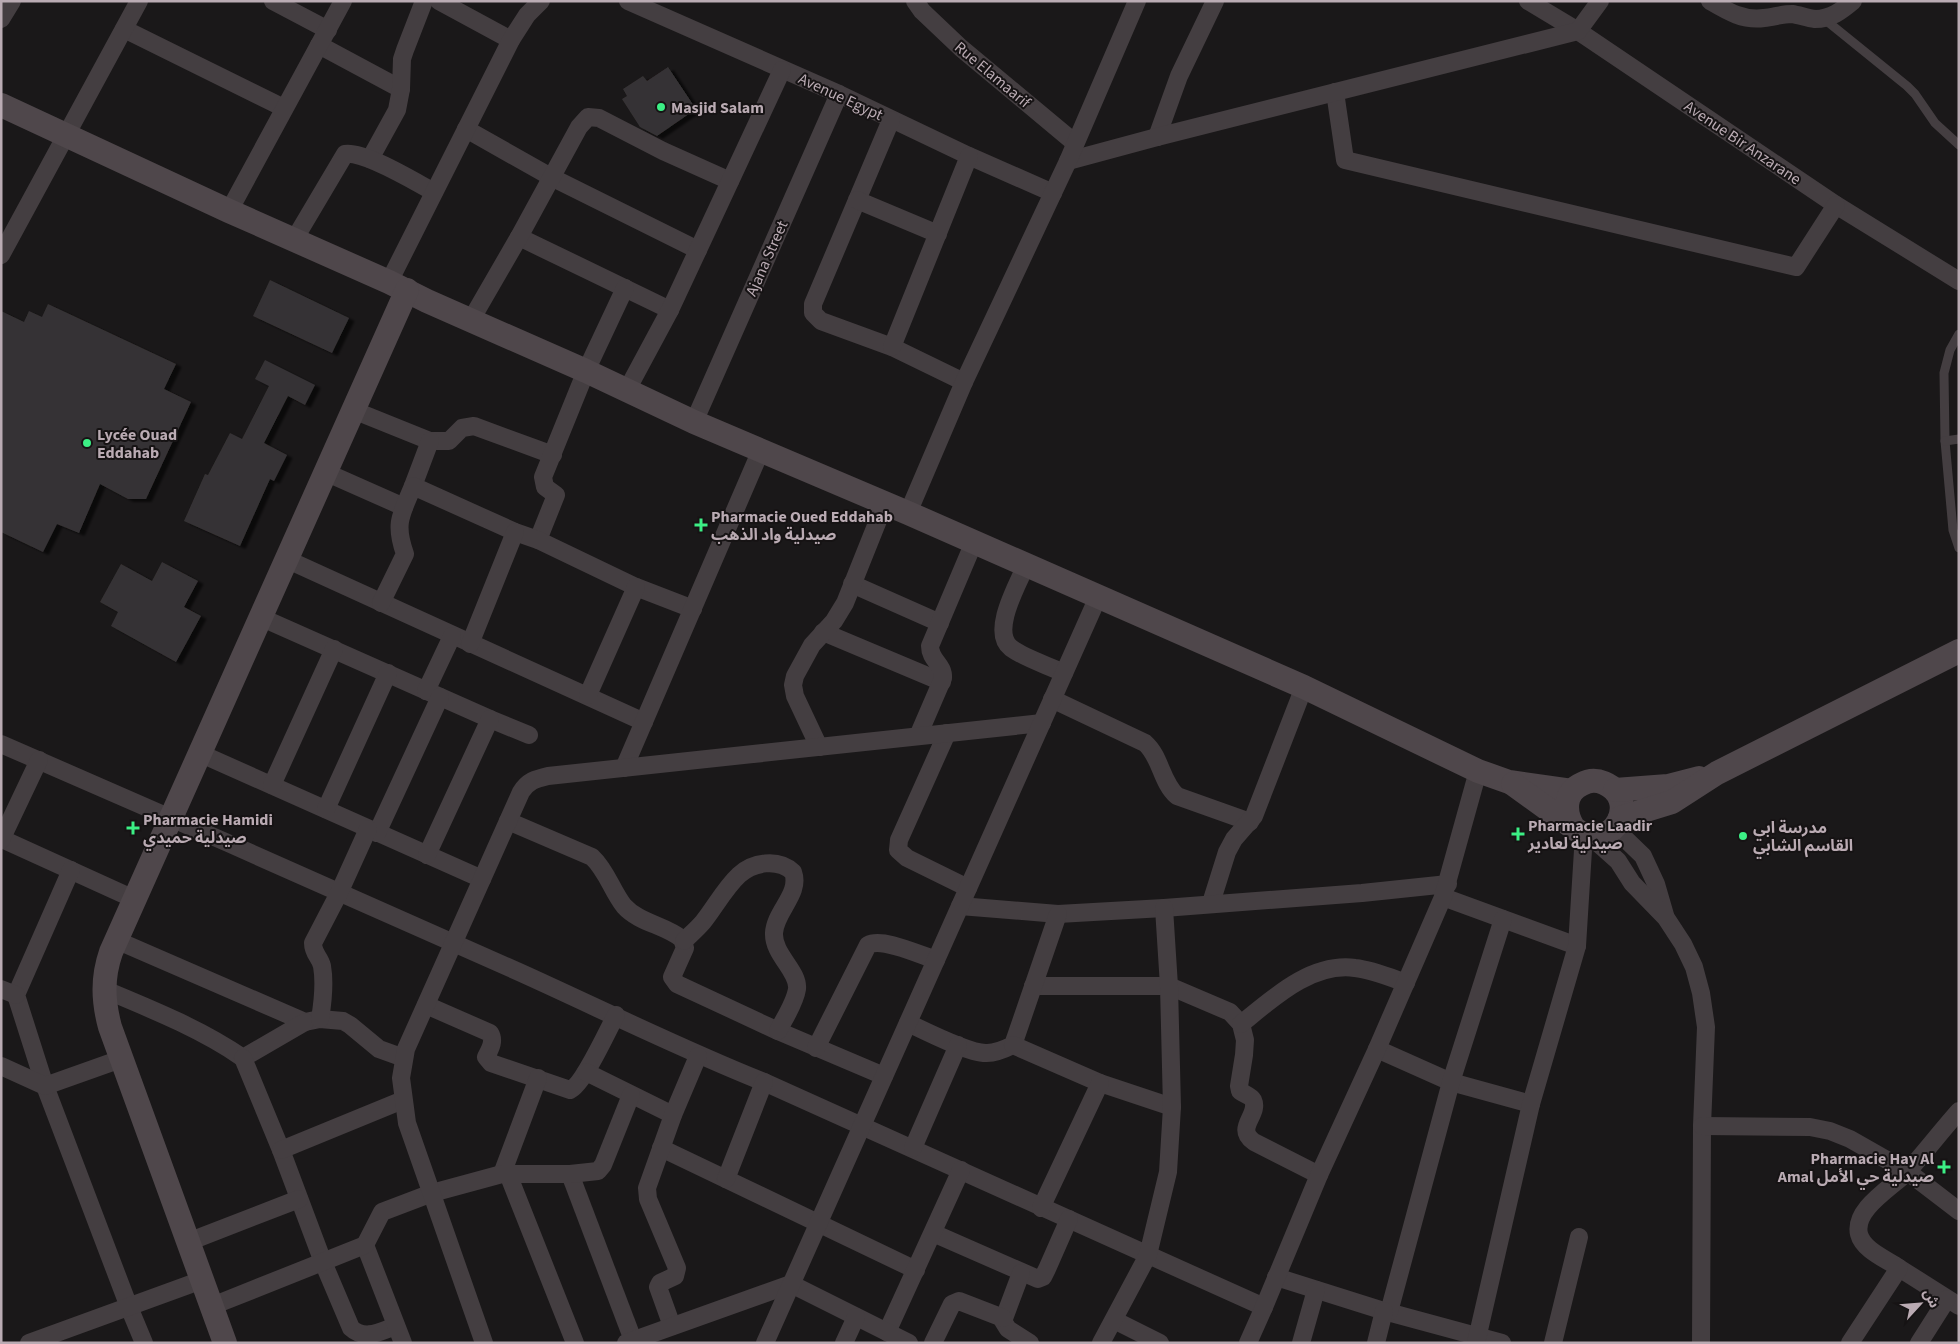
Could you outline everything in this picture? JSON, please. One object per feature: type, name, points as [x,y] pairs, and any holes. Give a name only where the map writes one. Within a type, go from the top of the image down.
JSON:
[{"type":"main road","points":[[1,105],[67,134],[229,211],[398,286],[426,301],[586,371],[694,422],[885,503],[1304,687],[1478,771],[1509,782],[1572,791]]},
{"type":"main road","points":[[225,1343],[110,1027],[103,990],[107,963],[353,410],[398,286]]},
{"type":"main road","points":[[1509,782],[1582,832],[1603,835],[1617,823],[1672,802],[1717,773],[1959,651]]},
{"type":"main road","points":[[1615,790],[1668,786],[1717,773]]},
{"type":"main road","points":[[1582,832],[1567,816],[1566,809],[1572,791],[1582,783],[1595,781],[1607,784],[1615,790],[1622,805],[1617,823]]},
{"type":"street","points":[[1,19],[12,1]]},
{"type":"street","points":[[272,1],[323,38],[401,89]]},
{"type":"street","points":[[229,211],[343,1]]},
{"type":"street","points":[[370,159],[397,110],[401,89],[402,59],[424,1]]},
{"type":"street","points":[[439,1],[510,40]]},
{"type":"street","points":[[398,286],[434,192],[510,40],[527,15],[541,1]]},
{"type":"street","name":"Avenue Egypt","points":[[628,1],[839,94],[891,120],[1053,193]]},
{"type":"street","name":"Rue Elamaarif","points":[[915,1],[922,11],[961,48],[1075,143]]},
{"type":"street","points":[[1157,137],[1179,76],[1215,1]]},
{"type":"street","name":"Avenue Bir Anzarane","points":[[1528,1],[1578,31],[1836,205],[1959,281]]},
{"type":"street","points":[[1068,161],[1578,31],[1600,1]]},
{"type":"street","points":[[1710,1],[1745,19],[1760,19],[1791,14],[1814,19],[1822,18],[1840,12],[1853,1]]},
{"type":"street","points":[[1,255],[124,29],[132,3]]},
{"type":"street","points":[[908,513],[964,382],[1068,161],[1130,5]]},
{"type":"street","points":[[124,29],[284,108]]},
{"type":"street","points":[[627,390],[670,310],[782,70]]},
{"type":"street","points":[[1335,92],[1345,160],[1796,267],[1836,205]]},
{"type":"street","name":"Ajana Street","points":[[694,422],[839,94]]},
{"type":"street","points":[[471,320],[585,119],[591,116],[599,118],[663,151],[730,182]]},
{"type":"street","points":[[891,120],[812,309],[815,316],[827,324],[892,348],[964,382]]},
{"type":"street","points":[[466,129],[551,177],[698,250]]},
{"type":"street","points":[[294,240],[344,155],[349,153],[370,159],[434,192]]},
{"type":"street","points":[[892,348],[970,156]]},
{"type":"street","points":[[857,200],[938,234]]},
{"type":"street","points":[[519,237],[670,310]]},
{"type":"street","points":[[538,540],[556,494],[545,487],[542,481],[586,371],[625,288]]},
{"type":"street","points":[[353,410],[430,441],[449,441],[462,428],[474,426],[553,455]]},
{"type":"street","points":[[381,603],[405,554],[400,541],[398,527],[430,441]]},
{"type":"street","points":[[624,768],[761,450]]},
{"type":"street","points":[[325,472],[404,507]]},
{"type":"street","points":[[413,486],[515,532],[538,540],[636,587],[693,608]]},
{"type":"street","points":[[819,747],[795,696],[793,685],[797,670],[812,645],[840,612],[885,503]]},
{"type":"street","points":[[470,644],[515,532]]},
{"type":"street","points":[[918,736],[942,682],[943,671],[932,658],[930,650],[974,542]]},
{"type":"street","points":[[286,559],[644,722]]},
{"type":"street","points":[[1026,565],[1002,624],[1002,634],[1011,648],[1064,673]]},
{"type":"street","points":[[852,584],[940,623]]},
{"type":"street","points":[[588,695],[636,587]]},
{"type":"street","points":[[765,1343],[1098,597]]},
{"type":"street","points":[[260,617],[490,720],[529,735]]},
{"type":"street","points":[[823,632],[942,682]]},
{"type":"street","points":[[243,1058],[313,1021],[324,996],[322,966],[314,952],[313,943],[372,831],[433,694],[452,636]]},
{"type":"street","points":[[272,786],[334,649]]},
{"type":"street","points":[[326,809],[388,673]]},
{"type":"street","points":[[1211,904],[1230,846],[1238,833],[1250,822],[1304,687]]},
{"type":"street","points":[[1052,699],[1146,743],[1153,752],[1171,789],[1177,796],[1250,822]]},
{"type":"street","points":[[427,855],[490,720]]},
{"type":"street","points":[[484,1343],[407,1123],[401,1078],[404,1058],[426,1005],[521,792],[527,783],[535,779],[624,768],[1042,723]]},
{"type":"street","points":[[946,733],[899,840],[898,850],[904,856],[922,866],[968,888]]},
{"type":"street","points":[[1,744],[171,817],[616,1015],[698,1056],[764,1082],[861,1127],[913,1148],[1041,1208],[1264,1307]]},
{"type":"street","points":[[199,753],[482,879]]},
{"type":"street","points":[[39,760],[2,839],[134,899]]},
{"type":"street","points":[[1248,1343],[1319,1175],[1378,1049],[1446,890],[1478,771]]},
{"type":"street","points":[[508,821],[592,857],[601,867],[624,906],[636,915],[676,935],[684,942],[685,948],[673,973],[674,981],[684,988],[816,1048],[884,1076]]},
{"type":"street","points":[[1617,823],[1644,856],[1656,884],[1666,918]]},
{"type":"street","points":[[1582,832],[1618,861],[1632,883],[1666,918],[1683,944],[1694,967],[1701,993],[1706,1027],[1702,1126],[1702,1343]]},
{"type":"street","points":[[1477,1339],[1530,1104],[1577,946],[1582,832]]},
{"type":"street","points":[[684,942],[702,923],[739,875],[760,864],[773,863],[789,869],[794,875],[795,886],[776,925],[775,941],[782,959],[796,980],[797,990],[778,1031]]},
{"type":"street","points":[[71,870],[9,992],[144,1343]]},
{"type":"street","points":[[960,906],[1058,914],[1362,893],[1446,890],[1502,919],[1577,946]]},
{"type":"street","points":[[1101,1343],[1148,1255],[1168,1172],[1172,1107],[1169,986],[1164,908]]},
{"type":"street","points":[[1013,1045],[1058,914]]},
{"type":"street","points":[[1376,1343],[1387,1311],[1451,1082],[1502,919]]},
{"type":"street","points":[[116,940],[313,1021],[343,1022],[350,1025],[379,1049],[404,1058]]},
{"type":"street","points":[[816,1048],[868,945],[878,942],[936,960]]},
{"type":"street","points":[[1241,1024],[1288,988],[1304,978],[1325,971],[1353,967],[1383,974],[1406,983]]},
{"type":"street","points":[[1033,986],[1169,986],[1230,1012],[1241,1024],[1245,1040],[1239,1086],[1241,1092],[1250,1097],[1254,1102],[1246,1129],[1247,1136],[1254,1142],[1319,1175]]},
{"type":"street","points":[[103,990],[153,1010],[205,1036],[243,1058],[349,1324],[355,1332],[368,1335],[396,1326]]},
{"type":"street","points":[[426,1005],[490,1033],[493,1040],[486,1057],[491,1063],[570,1090],[574,1089],[586,1072],[616,1015]]},
{"type":"street","points":[[908,1023],[984,1054],[994,1053],[1013,1045],[1100,1082],[1172,1107]]},
{"type":"street","points":[[913,1148],[958,1045]]},
{"type":"street","points":[[1378,1049],[1451,1082],[1530,1104]]},
{"type":"street","points":[[672,1326],[658,1286],[660,1283],[675,1276],[677,1268],[647,1195],[647,1188],[673,1115],[698,1056]]},
{"type":"street","points":[[1,1066],[46,1086],[121,1059]]},
{"type":"street","points":[[586,1072],[673,1115]]},
{"type":"street","points":[[538,1078],[505,1174],[575,1343]]},
{"type":"street","points":[[726,1179],[764,1082]]},
{"type":"street","points":[[1041,1208],[1100,1082]]},
{"type":"street","points":[[212,1306],[365,1245],[382,1212],[432,1194],[505,1174],[570,1174],[593,1172],[600,1169],[630,1094]]},
{"type":"street","points":[[281,1150],[403,1100]]},
{"type":"street","points":[[1919,1343],[1953,1303],[1863,1244],[1859,1233],[1859,1222],[1882,1192],[1908,1172],[1959,1111]]},
{"type":"street","points":[[1702,1126],[1810,1127],[1823,1130],[1850,1139],[1908,1172],[1959,1210]]},
{"type":"street","points":[[661,1148],[916,1270]]},
{"type":"street","points":[[888,1332],[961,1170]]},
{"type":"street","points":[[570,1174],[639,1340],[672,1326],[791,1284],[909,1343]]},
{"type":"street","points":[[188,1242],[300,1199]]},
{"type":"street","points":[[933,1233],[1036,1279],[1042,1277],[1069,1219]]},
{"type":"street","points":[[1553,1343],[1579,1237]]},
{"type":"street","points":[[365,1245],[402,1343]]},
{"type":"street","points":[[1850,1343],[1899,1268]]},
{"type":"street","points":[[1021,1273],[1003,1318],[1004,1325],[1008,1330],[1030,1343]]},
{"type":"street","points":[[1276,1277],[1477,1339],[1502,1343]]},
{"type":"street","points":[[29,1343],[202,1280]]},
{"type":"street","points":[[1301,1343],[1316,1290]]},
{"type":"street","points":[[933,1343],[952,1304],[956,1302],[959,1301],[1003,1318]]},
{"type":"street","points":[[844,1343],[856,1317]]},
{"type":"street","points":[[1114,1320],[1160,1343]]},
{"type":"lane","points":[[1822,18],[1907,86],[1915,94],[1935,123],[1959,145]]},
{"type":"lane","points":[[1959,334],[1950,350],[1944,373],[1944,441],[1953,530],[1959,548]]},
{"type":"lane","points":[[1944,441],[1959,439]]},
{"type":"building","name":"Masjid Salam","points":[[668,67],[696,109],[657,136],[640,127],[622,99],[627,96],[623,89],[643,76],[647,81]]},
{"type":"building","points":[[270,280],[349,318],[332,353],[253,316]]},
{"type":"building","name":"Lycée Ouad Eddahab","points":[[48,304],[176,364],[164,389],[191,402],[146,499],[128,499],[100,484],[79,533],[57,524],[43,552],[1,532],[1,311],[24,322],[29,311],[42,317]]},
{"type":"building","points":[[265,360],[315,385],[305,405],[288,396],[264,443],[287,455],[274,481],[270,479],[240,546],[184,521],[205,474],[208,475],[230,433],[242,439],[269,386],[255,379]]},
{"type":"building","points":[[162,562],[198,581],[184,607],[201,616],[176,662],[111,626],[118,612],[100,602],[121,564],[152,581]]},
{"type":"place","name":"Masjid Salam","points":[[661,107]]},
{"type":"place","name":"Lycée Ouad Eddahab","points":[[87,443]]},
{"type":"place","name":"Pharmacie Oued Eddahab صيدلية واد الذهب","points":[[701,525]]},
{"type":"place","name":"Pharmacie Hamidi صيدلية حميدي","points":[[133,828]]},
{"type":"place","name":"Pharmacie Laadir صيدلية لعادير","points":[[1518,834]]},
{"type":"place","name":"مدرسة ابي القاسم الشابي","points":[[1743,836]]},
{"type":"place","name":"Pharmacie Hay Al Amal صيدلية حي الأمل","points":[[1944,1167]]}]
